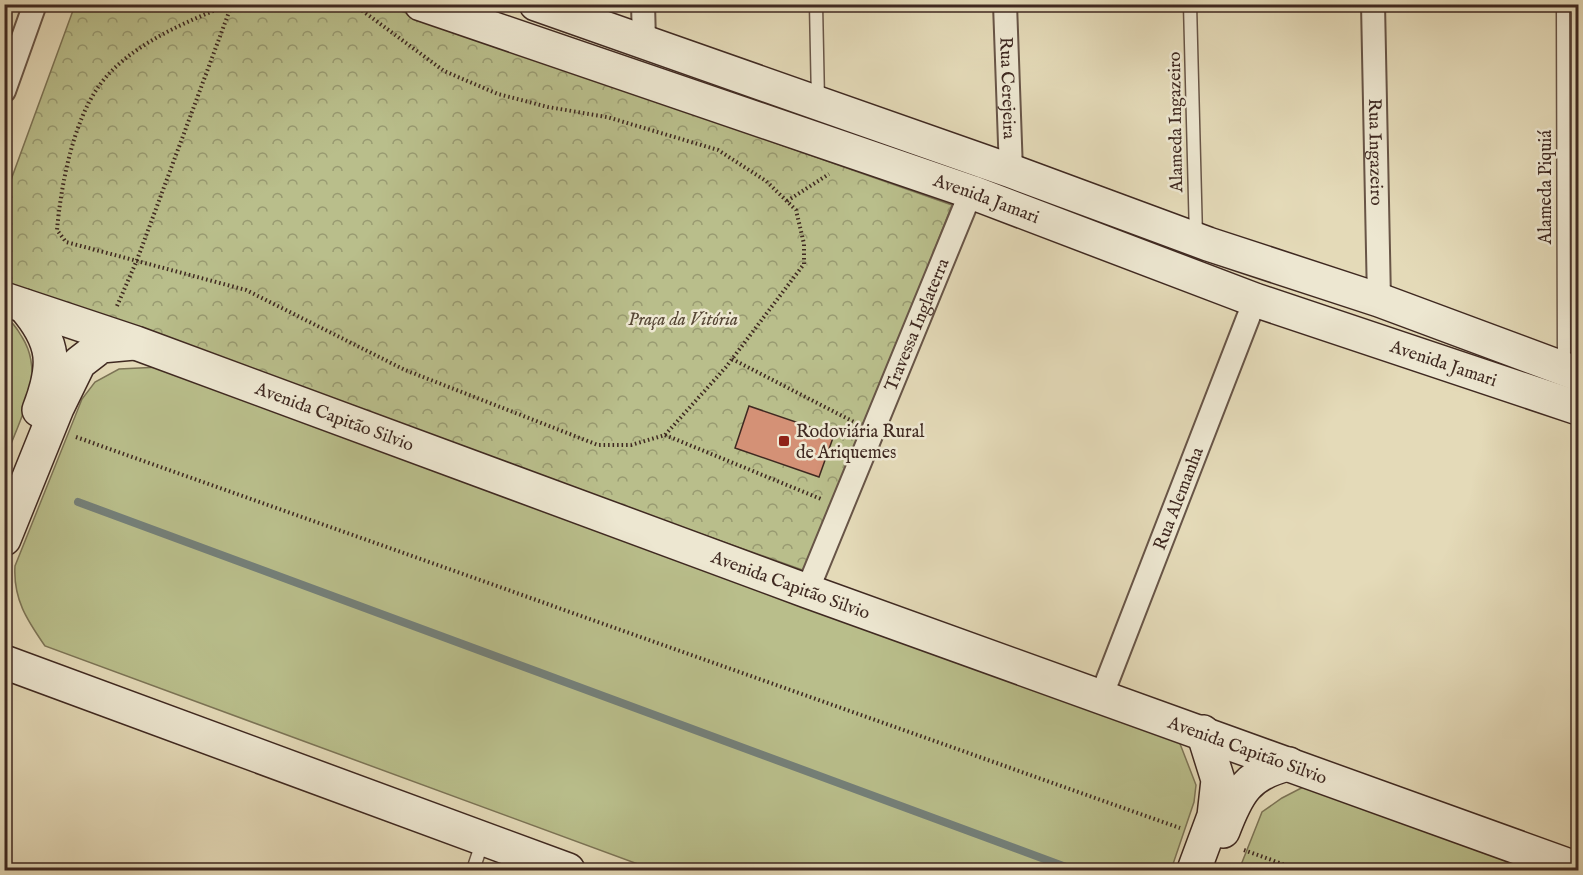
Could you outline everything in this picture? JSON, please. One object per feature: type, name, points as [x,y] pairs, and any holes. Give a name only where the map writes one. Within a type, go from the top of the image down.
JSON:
[{"type":"main road","name":"Avenida Jamari","points":[[421,4],[469,13],[859,154],[971,192],[1255,300],[1565,386]]},
{"type":"main road","name":"Avenida Jamari","points":[[536,4],[1011,171],[1202,241],[1379,300],[1565,386]]},
{"type":"main road","points":[[1193,277],[1202,241]]},
{"type":"main road","points":[[4,498],[50,381],[52,367],[45,333],[14,302]]},
{"type":"main road","name":"Avenida Capitão Silvio","points":[[14,302],[136,343],[807,591],[1578,869]]},
{"type":"main road","points":[[4,539],[49,428],[79,363],[101,346],[136,343]]},
{"type":"main road","points":[[4,649],[17,667],[568,870]]},
{"type":"main road","points":[[1203,732],[1218,780],[1212,849]]},
{"type":"main road","points":[[1194,870],[1212,849],[1244,785],[1269,770],[1289,764]]},
{"type":"street","points":[[4,91],[35,4]]},
{"type":"street","points":[[643,4],[644,41]]},
{"type":"street","name":"Rua Cerejeira","points":[[1005,4],[1011,171]]},
{"type":"street","name":"Rua Ingazeiro","points":[[1373,4],[1379,300]]},
{"type":"street","name":"Travessa Inglaterra","points":[[807,591],[971,192]]},
{"type":"street","name":"Rua Alemanha","points":[[1101,697],[1255,300]]},
{"type":"lane","points":[[816,4],[818,103]]},
{"type":"lane","name":"Alameda Ingazeiro","points":[[1190,4],[1202,241]]},
{"type":"lane","name":"Alameda Piquiá","points":[[1563,4],[1565,386]]},
{"type":"lane","points":[[473,870],[484,839]]},
{"type":"path","points":[[105,333],[137,260],[231,4]]},
{"type":"path","points":[[231,4],[181,24],[132,54],[99,86],[75,135],[60,196],[57,230],[66,242],[246,290],[405,370],[598,445],[631,445],[665,435],[732,359],[804,264],[804,244],[796,210],[766,181],[718,150],[607,117],[548,107],[498,94],[444,71],[356,6],[349,4]]},
{"type":"path","points":[[787,201],[859,154]]},
{"type":"path","points":[[732,359],[872,432]]},
{"type":"path","points":[[49,428],[1212,849],[1299,870]]},
{"type":"path","points":[[665,435],[841,508]]},
{"type":"green space","name":"Praça da Vitória","points":[[381,4],[952,205],[808,572],[121,328],[5,283],[4,199],[75,5]]},
{"type":"green space","points":[[5,317],[22,337],[29,352],[32,367],[28,398],[5,459]]},
{"type":"green space","points":[[160,367],[1177,736],[1196,785],[1194,802],[1171,870],[654,870],[45,646],[22,609],[16,589],[15,566],[82,399],[95,382],[119,369]]},
{"type":"green space","points":[[1307,785],[1556,870],[1239,870],[1262,812]]},
{"type":"building","name":"Rodoviária Rural de Ariquemes","points":[[749,406],[834,435],[819,477],[735,448]]},
{"type":"waterway","points":[[78,502],[1074,870]]},
{"type":"place","name":"Rodoviária Rural de Ariquemes","points":[[784,441]]}]
